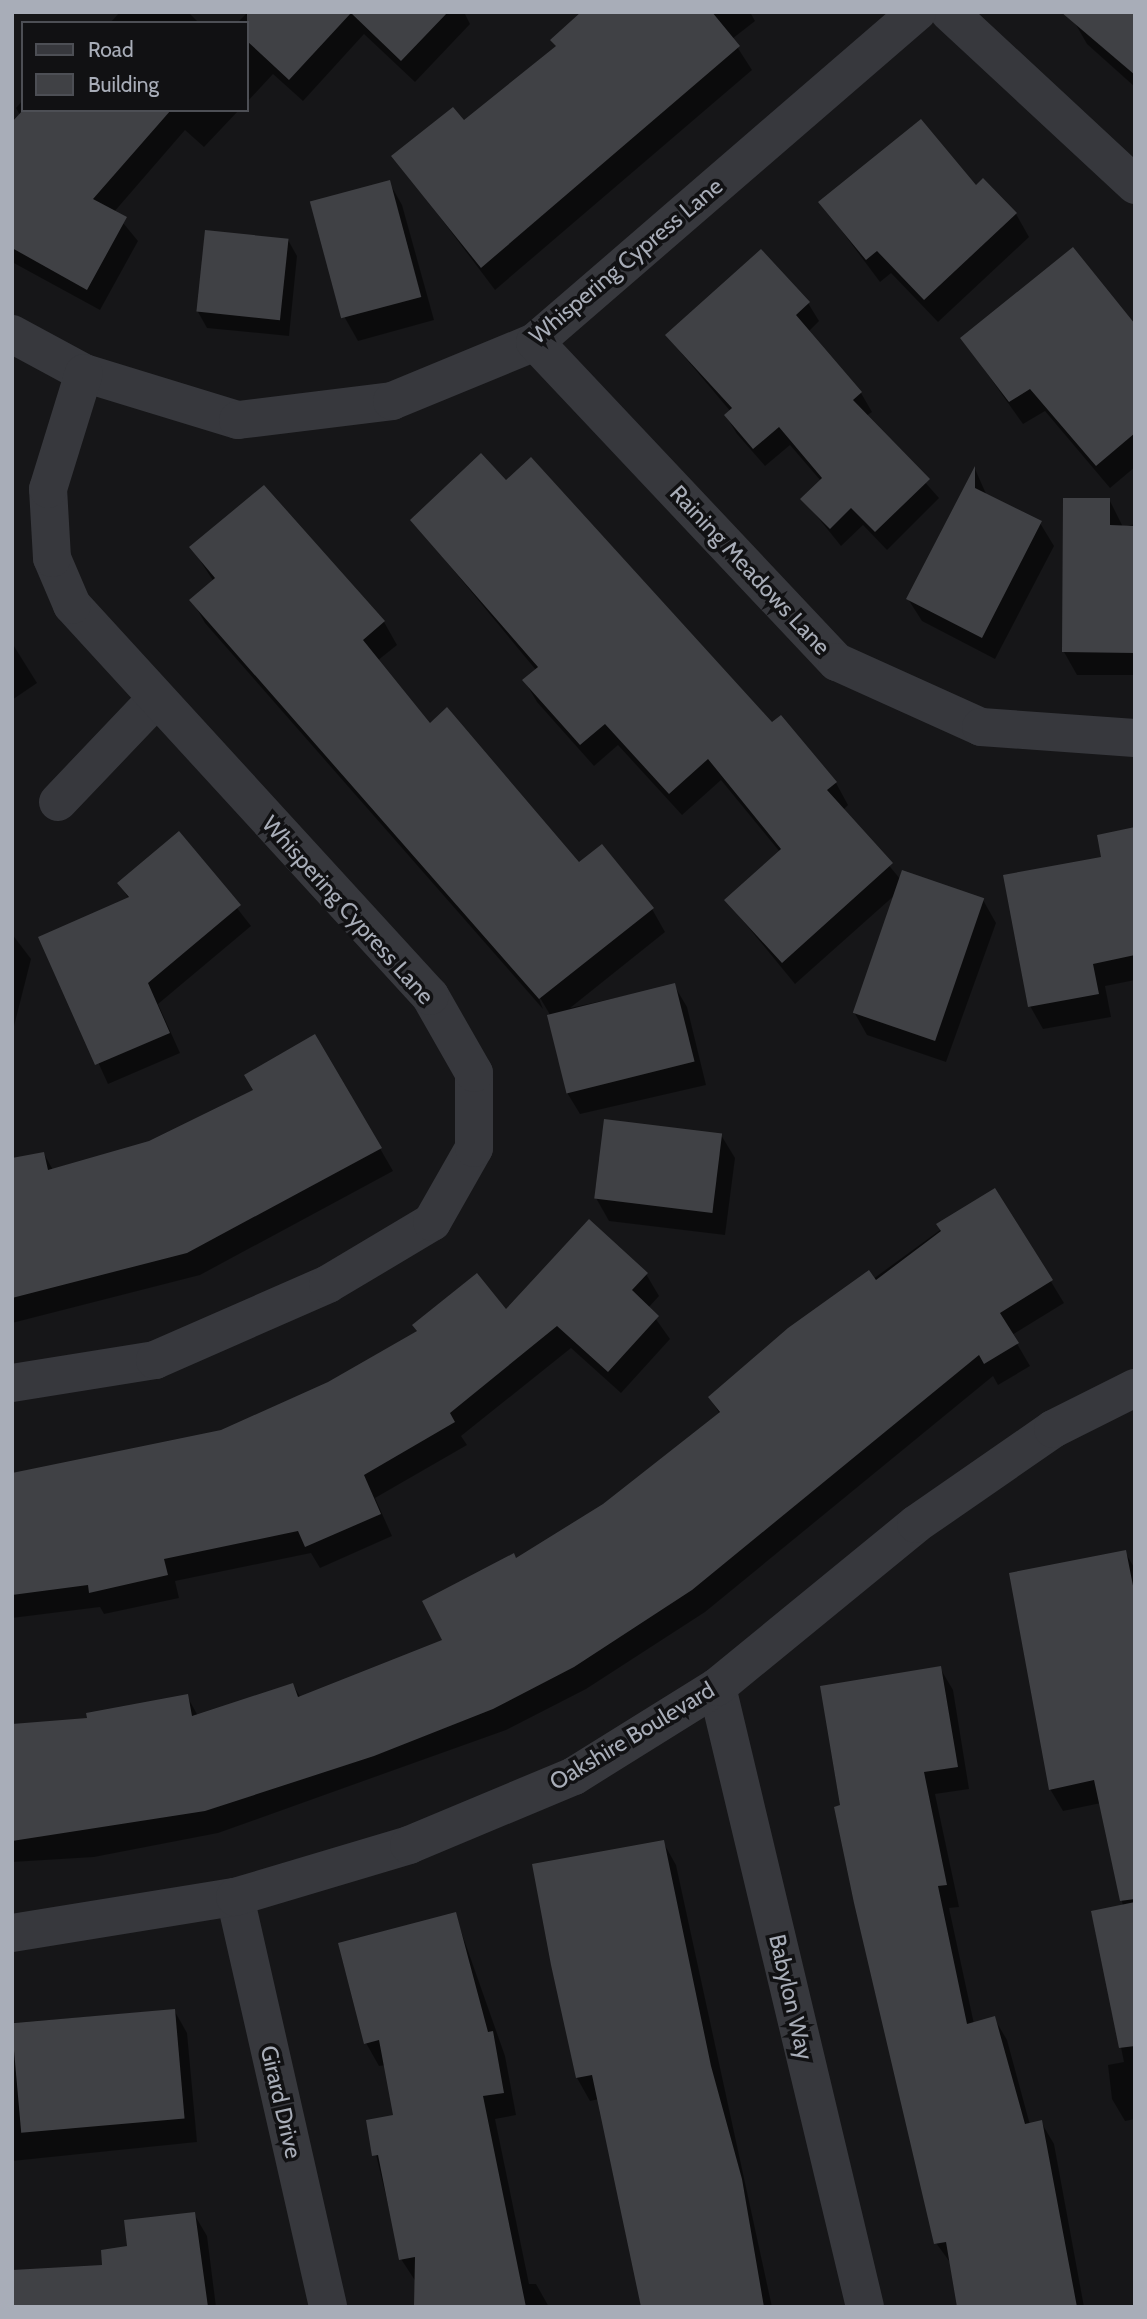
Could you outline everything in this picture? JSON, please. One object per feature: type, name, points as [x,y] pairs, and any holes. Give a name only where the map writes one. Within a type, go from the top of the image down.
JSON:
[{"type":"street","name":"Whispering Cypress Lane","points":[[12,334],[84,373],[238,420],[392,401],[535,342],[917,12]]},
{"type":"street","points":[[949,12],[1135,185]]},
{"type":"street","name":"Raining Meadows Lane","points":[[535,342],[837,662],[981,727],[1135,738]]},
{"type":"street","name":"Whispering Cypress Lane","points":[[12,1383],[155,1360],[328,1284],[432,1222],[474,1148],[474,1073],[430,996],[72,605],[52,558],[48,489],[84,373]]},
{"type":"street","points":[[58,802],[156,699]]},
{"type":"street","name":"Oakshire Boulevard","points":[[12,1933],[235,1897],[409,1845],[574,1776],[717,1687],[916,1524],[1053,1429],[1135,1388]]},
{"type":"street","name":"Babylon Way","points":[[717,1687],[865,2307]]},
{"type":"street","name":"Girard Drive","points":[[235,1897],[328,2307]]},
{"type":"building","points":[[247,12],[448,12],[401,61],[351,13],[289,80],[248,42]]},
{"type":"building","points":[[581,12],[712,12],[740,46],[481,268],[391,156],[453,107],[464,120],[556,46],[550,40]]},
{"type":"building","points":[[1061,12],[1135,12],[1135,75]]},
{"type":"building","points":[[21,112],[169,112],[93,199],[127,217],[87,290],[12,248],[12,122]]},
{"type":"building","points":[[921,119],[976,185],[983,178],[1017,213],[924,300],[877,251],[866,260],[818,202]]},
{"type":"building","points":[[390,180],[421,297],[341,318],[310,201]]},
{"type":"building","points":[[205,230],[289,239],[280,320],[196,312]]},
{"type":"building","points":[[1073,247],[1135,324],[1135,433],[1096,466],[1030,389],[1009,402],[960,338]]},
{"type":"building","points":[[761,249],[810,302],[796,315],[862,392],[853,400],[930,479],[875,532],[851,508],[830,529],[800,499],[822,478],[779,427],[753,449],[724,415],[732,408],[665,335]]},
{"type":"building","points":[[481,453],[506,480],[531,457],[772,722],[781,715],[837,782],[827,790],[893,863],[782,963],[724,900],[781,849],[708,759],[669,794],[605,724],[580,745],[522,680],[538,667],[410,520]]},
{"type":"building","points":[[975,466],[975,488],[1042,521],[982,638],[906,599]]},
{"type":"building","points":[[264,485],[385,621],[363,640],[430,723],[447,707],[579,862],[602,844],[654,908],[539,999],[189,600],[215,578],[189,547]]},
{"type":"building","points":[[1063,498],[1110,498],[1110,525],[1135,526],[1135,653],[1062,652]]},
{"type":"building","points":[[1135,827],[1135,955],[1093,964],[1099,994],[1028,1007],[1003,875],[1101,857],[1097,835]]},
{"type":"building","points":[[179,831],[241,905],[148,983],[170,1033],[95,1065],[38,937],[129,897],[117,883]]},
{"type":"building","points":[[902,870],[984,898],[935,1041],[853,1013]]},
{"type":"building","points":[[675,983],[695,1062],[567,1094],[547,1015]]},
{"type":"building","points":[[315,1034],[382,1148],[187,1253],[12,1298],[12,1158],[44,1152],[48,1170],[149,1141],[253,1090],[244,1075]]},
{"type":"building","points":[[604,1119],[722,1134],[712,1213],[594,1198]]},
{"type":"building","points":[[995,1188],[1053,1280],[1000,1313],[1019,1343],[984,1364],[979,1355],[692,1590],[574,1667],[493,1709],[374,1756],[205,1811],[12,1841],[12,1724],[87,1718],[86,1713],[188,1694],[192,1716],[293,1683],[298,1697],[442,1640],[422,1601],[514,1553],[516,1558],[603,1504],[720,1412],[708,1397],[788,1328],[869,1270],[876,1280],[941,1231],[936,1224]]},
{"type":"building","points":[[589,1219],[648,1273],[632,1290],[659,1316],[608,1372],[557,1326],[450,1413],[455,1422],[364,1475],[381,1514],[305,1547],[298,1531],[164,1559],[168,1575],[89,1593],[88,1585],[12,1595],[12,1473],[221,1430],[328,1382],[417,1331],[412,1325],[477,1273],[506,1309]]},
{"type":"building","points":[[1126,1550],[1135,1596],[1135,1899],[1120,1901],[1094,1780],[1049,1790],[1009,1573]]},
{"type":"building","points":[[941,1666],[958,1767],[924,1772],[947,1885],[938,1886],[967,2024],[995,2016],[1025,2124],[1042,2120],[1077,2307],[957,2307],[946,2242],[934,2244],[854,1903],[834,1807],[840,1805],[820,1686]]},
{"type":"building","points":[[664,1840],[711,2066],[742,2179],[764,2307],[641,2307],[592,2075],[576,2078],[551,1965],[532,1864]]},
{"type":"building","points":[[1135,1902],[1135,2046],[1119,2048],[1091,1911]]},
{"type":"building","points":[[456,1912],[488,2032],[493,2031],[504,2093],[483,2096],[526,2307],[414,2307],[415,2257],[399,2260],[378,2155],[372,2156],[366,2120],[393,2115],[379,2040],[364,2044],[338,1943]]},
{"type":"building","points":[[175,2009],[185,2119],[21,2133],[12,2023]]},
{"type":"building","points":[[195,2212],[208,2307],[12,2307],[12,2270],[102,2265],[101,2250],[127,2246],[124,2220]]}]
